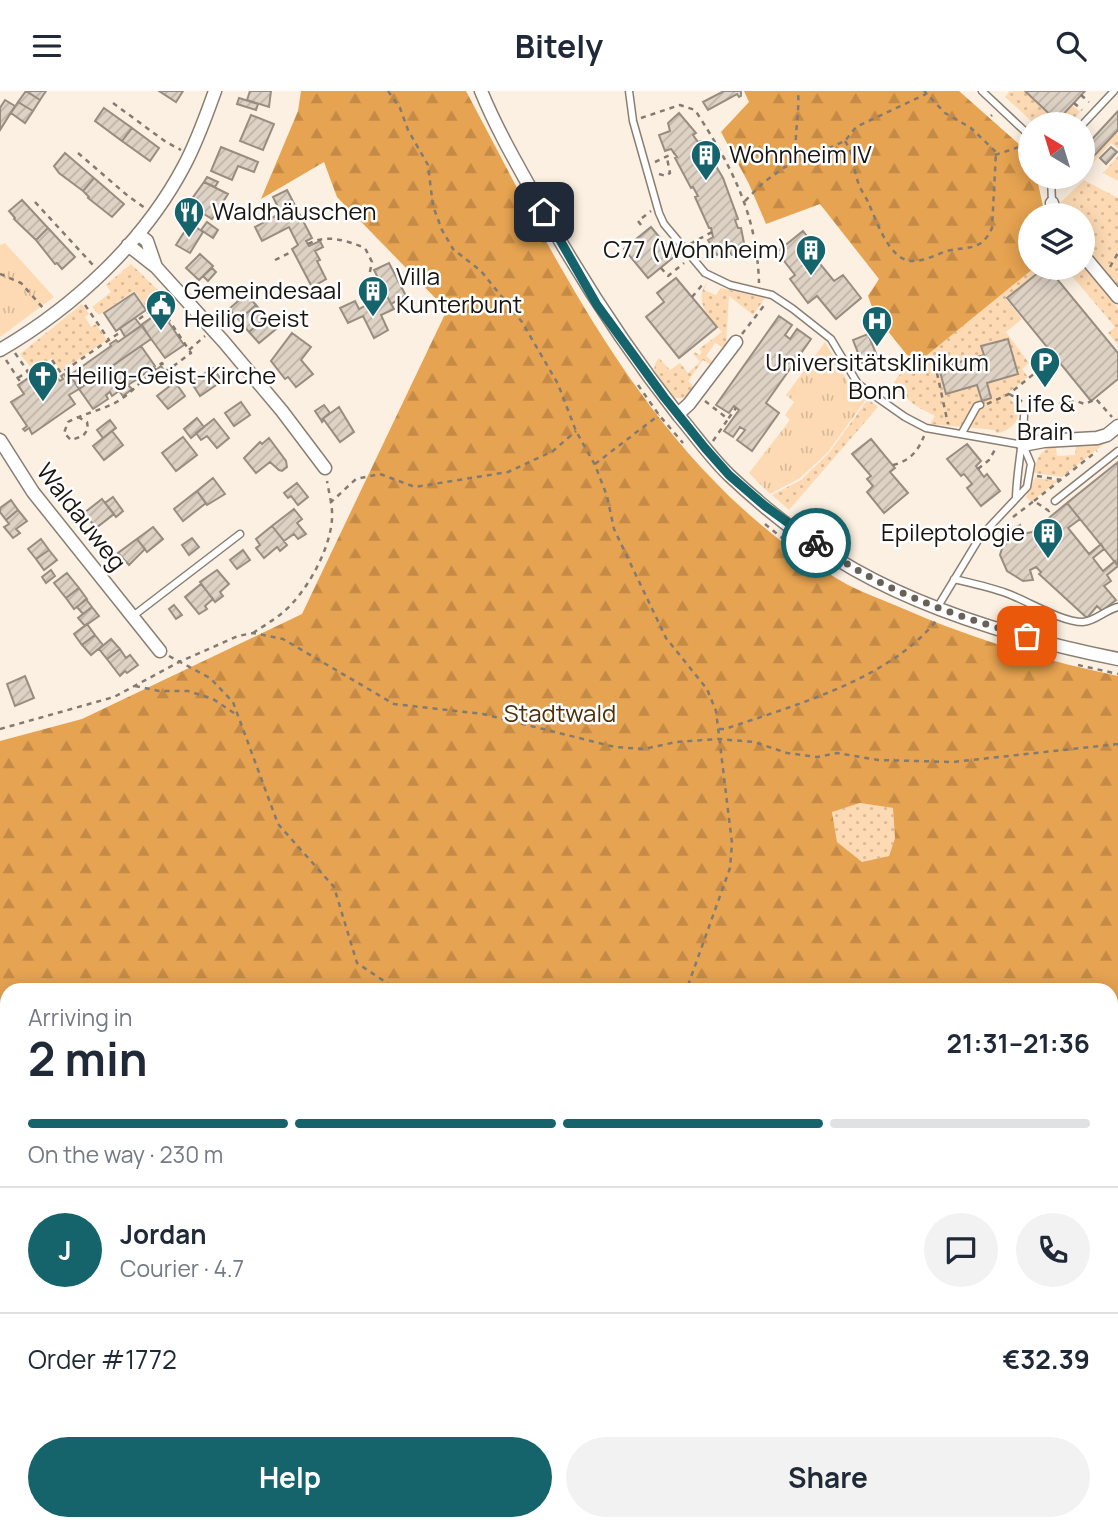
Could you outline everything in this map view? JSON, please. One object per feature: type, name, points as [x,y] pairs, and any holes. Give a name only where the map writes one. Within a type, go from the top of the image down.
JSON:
[{"type":"street","points":[[5,351],[100,273],[138,234],[190,155],[215,91]]},
{"type":"street","points":[[481,91],[519,168],[597,305],[678,414],[729,475],[765,506],[835,558],[937,615],[1118,659]]},
{"type":"street","points":[[138,234],[147,241],[156,267]]},
{"type":"street","points":[[128,245],[156,267],[213,330],[282,411],[325,468]]},
{"type":"street","points":[[1095,269],[1118,297]]},
{"type":"street","points":[[678,414],[736,342]]},
{"type":"street","points":[[1023,445],[1094,438],[1115,428]]},
{"type":"street","name":"Waldauweg","points":[[0,440],[33,492],[160,651]]},
{"type":"lane","points":[[629,91],[633,121],[664,224],[690,257],[710,276],[730,285],[772,295],[793,309],[831,339],[858,384],[905,417],[926,428],[1023,445]]},
{"type":"lane","points":[[982,91],[1018,125]]},
{"type":"lane","points":[[1094,112],[1114,91]]},
{"type":"lane","points":[[962,433],[977,406],[984,405]]},
{"type":"lane","points":[[1016,497],[1024,416]]},
{"type":"lane","points":[[937,615],[954,579],[980,537],[1027,487],[1031,464],[1023,445]]},
{"type":"lane","points":[[1055,501],[1118,451]]},
{"type":"lane","points":[[133,616],[240,534]]},
{"type":"lane","points":[[954,579],[1004,592],[1082,622],[1118,607]]},
{"type":"path","points":[[388,91],[400,108],[408,130],[428,165],[433,206],[447,240],[453,249],[481,271],[522,322],[558,384],[576,431],[595,465],[607,496],[614,529],[666,638],[707,689],[716,711],[730,829],[730,868],[689,983]]},
{"type":"path","points":[[797,161],[794,133],[798,91]]},
{"type":"path","points":[[745,201],[774,174],[845,141],[856,127],[935,91]]},
{"type":"path","points":[[845,141],[851,150],[860,188],[873,218],[898,257],[913,261],[975,247],[989,236],[995,213],[994,149],[971,128],[951,118],[926,94]]},
{"type":"path","points":[[1081,95],[1091,104]]},
{"type":"path","points":[[113,103],[166,142],[190,155]]},
{"type":"path","points":[[1074,103],[1083,112]]},
{"type":"path","points":[[633,121],[680,105],[695,110],[733,174],[745,201],[758,252],[759,290]]},
{"type":"path","points":[[995,155],[1018,147]]},
{"type":"path","points":[[78,153],[128,196],[154,213]]},
{"type":"path","points":[[659,160],[674,153]]},
{"type":"path","points":[[657,173],[662,176],[670,173],[667,158]]},
{"type":"path","points":[[35,202],[100,273]]},
{"type":"path","points":[[641,225],[638,221],[657,208]]},
{"type":"path","points":[[699,239],[712,232]]},
{"type":"path","points":[[308,244],[321,237],[349,241],[365,248],[372,262],[366,290]]},
{"type":"path","points":[[275,260],[293,251]]},
{"type":"path","points":[[1104,280],[1114,256],[1118,253]]},
{"type":"path","points":[[661,268],[668,276],[690,257]]},
{"type":"path","points":[[0,274],[21,283],[50,316]]},
{"type":"path","points":[[692,297],[710,276]]},
{"type":"path","points":[[139,319],[159,305],[172,287]]},
{"type":"path","points":[[77,293],[109,340]]},
{"type":"path","points":[[736,342],[772,295]]},
{"type":"path","points":[[78,417],[87,422],[88,429],[83,436],[71,440],[65,436],[68,422],[78,417],[117,402],[140,386],[147,375],[162,363],[167,371],[191,353],[159,305]]},
{"type":"path","points":[[189,350],[213,330]]},
{"type":"path","points":[[18,378],[28,371],[34,372],[52,360],[61,373],[119,333]]},
{"type":"path","points":[[5,351],[31,376]]},
{"type":"path","points":[[5,351],[22,383]]},
{"type":"path","points":[[984,405],[1009,394],[1040,369],[1044,369]]},
{"type":"path","points":[[937,373],[949,431]]},
{"type":"path","points":[[637,383],[659,415],[691,452]]},
{"type":"path","points":[[1009,394],[1025,403]]},
{"type":"path","points":[[696,395],[728,419]]},
{"type":"path","points":[[998,516],[1005,524],[1108,442],[1115,428],[1096,399],[1085,404],[1076,401],[1059,404]]},
{"type":"path","points":[[705,448],[736,408]]},
{"type":"path","points":[[595,465],[659,415]]},
{"type":"path","points":[[893,464],[903,463],[918,450],[926,428]]},
{"type":"path","points":[[330,503],[356,479],[380,474],[415,487],[508,472],[554,451],[576,431]]},
{"type":"path","points":[[978,469],[989,460],[998,439]]},
{"type":"path","points":[[253,633],[281,614],[300,595],[315,571],[330,535],[333,518],[325,468]]},
{"type":"path","points":[[1030,475],[1061,480]]},
{"type":"path","points":[[1034,501],[1047,510]]},
{"type":"path","points":[[756,517],[788,542]]},
{"type":"path","points":[[719,729],[819,695],[881,669],[937,615]]},
{"type":"path","points":[[0,729],[114,698],[179,662],[238,636],[253,633],[283,639],[394,704],[484,714],[615,747],[644,749],[676,742],[718,739],[754,743],[787,753],[817,757],[837,753],[878,760],[953,762],[1118,744]]},
{"type":"path","points":[[160,651],[211,678],[233,702],[278,824],[334,887],[357,964],[387,983]]},
{"type":"path","points":[[1073,663],[1118,674]]},
{"type":"path","points":[[135,686],[159,691],[188,691],[214,699],[240,717]]},
{"type":"green space","name":"Stadtwald","points":[[301,91],[466,91],[540,231],[622,367],[669,431],[722,489],[781,541],[854,588],[978,638],[1061,663],[1118,676],[1118,983],[0,983],[0,741],[82,719],[302,614],[447,310],[337,197],[324,162],[261,199],[298,111]],"holes":[[[860,803],[893,808],[895,838],[889,856],[862,862],[837,842],[832,812]]]},
{"type":"green space","points":[[744,91],[959,91],[1018,143],[1018,189],[1039,189],[1042,203],[1018,203],[1019,280],[915,365],[875,315],[868,296],[879,279],[820,204],[766,224],[749,184],[721,132],[749,102]]},
{"type":"green space","points":[[1010,91],[1025,91],[1047,112],[1022,112],[1005,97]]},
{"type":"green space","points":[[1072,105],[1080,112],[1065,112]]},
{"type":"green space","points":[[1118,130],[1118,149],[1111,143],[1096,160],[1096,154]]},
{"type":"green space","points":[[1118,156],[1118,181],[1103,173]]},
{"type":"green space","points":[[1096,186],[1118,198],[1118,288],[1095,260],[1095,203],[1060,203],[1075,189],[1096,189]]},
{"type":"green space","points":[[5,243],[54,297],[0,337],[0,245]]},
{"type":"green space","points":[[131,264],[162,294],[147,308],[134,291],[99,315],[92,307],[111,292],[106,285]]},
{"type":"green space","points":[[1019,280],[1029,280],[1006,299],[1022,319],[1006,332],[1029,363],[1022,369],[1028,377],[1007,394],[1018,414],[1008,429],[996,433],[995,430],[930,424],[935,416],[916,406],[892,386],[898,376]]},
{"type":"green space","points":[[1075,280],[1095,280],[1118,308],[1118,345],[1108,333],[1115,327]]},
{"type":"green space","points":[[708,281],[704,290],[716,295],[721,288],[765,298],[753,315],[729,296],[726,345],[722,347],[715,343],[706,356],[713,362],[711,365],[703,360],[688,381],[695,387],[686,398],[673,398],[655,374],[654,368],[659,358],[670,370],[680,363],[688,373],[700,362],[693,354],[695,352],[699,355],[702,352],[699,349],[722,332],[708,315],[702,302],[703,288]]},
{"type":"green space","points":[[82,304],[89,314],[85,317],[91,327],[96,324],[107,340],[61,371],[52,358],[33,370],[20,354]]},
{"type":"green space","points":[[825,342],[851,387],[867,398],[828,452],[800,478],[770,494],[749,473],[790,420],[785,415],[794,402],[786,395]]},
{"type":"green space","points":[[868,399],[878,407],[789,510],[772,495],[801,480],[829,453]]},
{"type":"green space","points":[[1104,444],[1062,477],[1034,473],[1040,455],[1051,447],[1056,446],[1057,456],[1075,455],[1076,446]]},
{"type":"green space","points":[[1035,478],[1058,481],[1031,502],[1026,497]]},
{"type":"green space","points":[[860,803],[893,808],[895,838],[889,856],[862,863],[837,842],[832,812]]},
{"type":"building","points":[[26,91],[46,91],[40,100]]},
{"type":"building","points":[[26,91],[40,100],[33,111],[18,102]]},
{"type":"building","points":[[159,91],[183,91],[176,102]]},
{"type":"building","points":[[250,91],[271,91],[269,107],[247,100]]},
{"type":"building","points":[[724,91],[741,91],[741,96],[737,94],[708,110],[703,102]]},
{"type":"building","points":[[1025,91],[1085,91],[1065,112],[1047,112]]},
{"type":"building","points":[[239,98],[258,104],[256,110],[237,104]]},
{"type":"building","points":[[5,100],[15,106],[0,130],[0,108]]},
{"type":"building","points":[[18,102],[33,111],[25,123],[11,113]]},
{"type":"building","points":[[104,108],[132,128],[122,141],[95,121]]},
{"type":"building","points":[[1118,111],[1118,130],[1096,154],[1096,135]]},
{"type":"building","name":"Wohnheim IV","points":[[679,113],[696,133],[693,135],[698,142],[701,141],[723,178],[738,219],[735,220],[738,228],[741,228],[746,253],[732,255],[727,249],[717,255],[708,240],[713,237],[711,228],[695,197],[698,196],[693,187],[691,188],[675,158],[677,157],[671,149],[665,151],[659,135],[670,131],[668,123]]},
{"type":"building","points":[[251,115],[274,124],[263,150],[240,141]]},
{"type":"building","points":[[132,128],[159,148],[150,161],[122,141]]},
{"type":"building","points":[[221,147],[258,162],[254,172],[238,166],[232,180],[211,171]]},
{"type":"building","points":[[1111,147],[1117,152],[1106,164],[1100,158]]},
{"type":"building","points":[[65,153],[94,178],[83,191],[54,166]]},
{"type":"building","points":[[207,177],[218,182],[215,187],[204,182]]},
{"type":"building","points":[[94,178],[124,204],[112,217],[83,191]]},
{"type":"building","points":[[204,182],[228,194],[212,219],[190,205]]},
{"type":"building","points":[[287,190],[312,238],[306,241],[309,246],[320,241],[323,247],[315,251],[326,279],[312,287],[292,249],[298,245],[289,227],[262,241],[255,227],[281,213],[273,197]]},
{"type":"building","points":[[22,200],[48,228],[36,240],[9,211]]},
{"type":"building","points":[[207,222],[218,230],[213,238],[201,230]]},
{"type":"building","name":"Waldhäuschen","points":[[190,223],[203,232],[190,253],[176,245]]},
{"type":"building","points":[[651,227],[675,256],[648,278],[624,249]]},
{"type":"building","points":[[48,228],[75,257],[62,269],[36,240]]},
{"type":"building","name":"C77 (Wohnheim)","points":[[803,231],[822,255],[816,259],[834,281],[843,275],[861,298],[836,319],[817,296],[808,303],[790,279],[795,275],[777,252]]},
{"type":"building","points":[[200,254],[213,266],[199,280],[186,268]]},
{"type":"building","points":[[389,263],[406,296],[391,304],[374,270]]},
{"type":"building","points":[[212,268],[216,272],[208,281],[203,276]]},
{"type":"building","points":[[676,278],[717,327],[679,358],[646,317],[664,302],[657,293]]},
{"type":"building","points":[[1029,280],[1058,280],[1118,353],[1118,379],[1091,401],[1007,298]]},
{"type":"building","points":[[134,293],[146,310],[116,331],[104,313]]},
{"type":"building","points":[[246,294],[256,305],[239,320],[229,309]]},
{"type":"building","name":"Villa Kunterbunt","points":[[386,294],[394,309],[381,315],[388,330],[374,338],[363,316],[348,323],[340,308],[355,301],[359,309]]},
{"type":"building","points":[[256,305],[266,317],[249,332],[239,320]]},
{"type":"building","name":"Gemeindesaal Heilig Geist","points":[[161,311],[184,345],[165,358],[141,325]]},
{"type":"building","points":[[779,316],[792,325],[785,335],[790,339],[797,329],[811,339],[766,403],[779,413],[752,451],[737,440],[745,430],[740,427],[733,437],[724,431],[739,410],[734,406],[729,413],[716,405]]},
{"type":"building","points":[[266,317],[276,329],[259,343],[249,332]]},
{"type":"building","points":[[135,318],[141,326],[125,337],[120,328]]},
{"type":"building","points":[[142,325],[151,339],[79,389],[70,375],[111,346],[110,344],[116,340],[118,342]]},
{"type":"building","points":[[292,333],[311,347],[301,360],[313,374],[296,387],[288,377],[285,379],[271,361]]},
{"type":"building","points":[[868,334],[877,356],[862,363],[853,340]]},
{"type":"building","points":[[1008,339],[1018,374],[987,383],[991,398],[982,401],[977,385],[946,394],[939,368],[984,355],[981,346]]},
{"type":"building","points":[[141,346],[155,366],[140,377],[138,373],[134,376],[136,380],[128,385],[132,389],[123,396],[119,391],[112,396],[110,392],[106,395],[108,399],[93,409],[79,389]]},
{"type":"building","points":[[161,366],[167,374],[156,382],[151,374]]},
{"type":"building","points":[[213,368],[222,381],[200,396],[191,382]]},
{"type":"building","name":"Heilig-Geist-Kirche","points":[[36,373],[41,381],[54,373],[60,381],[64,374],[66,377],[70,375],[79,389],[69,395],[75,404],[32,434],[29,428],[25,431],[23,429],[27,426],[11,402],[24,394],[18,385]]},
{"type":"building","points":[[175,382],[185,396],[168,409],[157,396]]},
{"type":"building","points":[[241,402],[250,415],[234,426],[225,413]]},
{"type":"building","points":[[324,405],[330,413],[321,420],[315,411]]},
{"type":"building","points":[[339,407],[354,432],[340,442],[324,420],[321,420]]},
{"type":"building","points":[[197,418],[204,427],[191,438],[184,429]]},
{"type":"building","points":[[214,419],[229,438],[217,448],[207,436],[201,440],[196,433]]},
{"type":"building","points":[[110,420],[116,428],[103,438],[97,430]]},
{"type":"building","points":[[112,431],[123,445],[104,460],[93,446]]},
{"type":"building","points":[[183,437],[197,455],[176,471],[162,453]]},
{"type":"building","points":[[269,438],[286,461],[287,467],[282,471],[270,462],[256,473],[244,458],[260,442],[262,444]]},
{"type":"building","points":[[871,439],[895,468],[890,472],[908,493],[884,513],[867,492],[873,486],[867,479],[871,476],[852,454]]},
{"type":"building","points":[[967,444],[981,461],[976,466],[984,477],[987,474],[1000,491],[981,506],[967,488],[972,484],[964,474],[961,476],[947,459]]},
{"type":"building","points":[[1118,462],[1118,566],[1067,503]]},
{"type":"building","points":[[213,478],[225,494],[207,505],[197,491]]},
{"type":"building","points":[[297,483],[308,497],[298,505],[291,496],[288,498],[284,493]]},
{"type":"building","points":[[197,491],[206,503],[183,521],[174,509]]},
{"type":"building","points":[[113,497],[123,511],[116,517],[105,503]]},
{"type":"building","points":[[102,499],[114,514],[96,528],[84,513]]},
{"type":"building","points":[[11,500],[18,510],[6,520],[0,508]]},
{"type":"building","name":"Epileptologie","points":[[1067,503],[1080,519],[1068,528],[1089,554],[1101,544],[1104,549],[1093,558],[1103,571],[1115,561],[1118,566],[1107,575],[1111,581],[1104,586],[1116,600],[1102,611],[1097,606],[1087,618],[1039,574],[1041,572],[1036,567],[1030,570],[1033,580],[1023,581],[1007,571],[1000,555],[1005,539],[1012,533],[1010,530],[1020,525],[1022,534],[1032,532]]},
{"type":"building","points":[[294,509],[302,519],[297,523],[306,534],[298,539],[294,534],[284,541],[272,526]]},
{"type":"building","points":[[18,510],[27,521],[16,529],[20,533],[13,538],[4,527],[9,524],[6,520]]},
{"type":"building","points":[[272,526],[287,545],[280,551],[277,547],[264,558],[256,548],[260,545],[256,539]]},
{"type":"building","points":[[153,527],[163,539],[147,552],[137,539]]},
{"type":"building","points":[[192,538],[199,547],[189,555],[182,545]]},
{"type":"building","points":[[41,539],[49,550],[36,559],[28,549]]},
{"type":"building","points":[[137,539],[145,549],[129,565],[118,553]]},
{"type":"building","points":[[49,550],[57,560],[44,570],[36,559]]},
{"type":"building","points":[[243,550],[250,560],[237,569],[230,560]]},
{"type":"building","points":[[51,570],[55,576],[46,583],[42,577]]},
{"type":"building","points":[[217,570],[229,584],[220,592],[223,596],[215,602],[200,582]]},
{"type":"building","points":[[67,573],[79,588],[66,598],[54,583]]},
{"type":"building","points":[[201,584],[213,599],[205,606],[207,609],[199,614],[185,597]]},
{"type":"building","points":[[79,588],[87,599],[74,609],[66,598]]},
{"type":"building","points":[[86,599],[92,607],[83,614],[77,607]]},
{"type":"building","points":[[174,605],[182,615],[176,619],[169,609]]},
{"type":"building","points":[[92,607],[99,616],[85,626],[78,618]]},
{"type":"building","points":[[87,624],[95,635],[82,645],[74,634]]},
{"type":"building","points":[[95,635],[103,645],[91,655],[82,645]]},
{"type":"building","points":[[111,639],[120,649],[107,659],[99,649]]},
{"type":"building","points":[[120,649],[126,658],[130,655],[138,665],[120,676],[107,659]]},
{"type":"building","points":[[25,676],[34,698],[15,706],[7,684]]},
{"type":"way so far","points":[[816,543],[835,558],[937,608],[1027,636]]},
{"type":"place","name":"Wohnheim IV","points":[[706,182]]},
{"type":"place","name":"Waldhäuschen","points":[[189,239]]},
{"type":"place","name":"C77 (Wohnheim)","points":[[811,277]]},
{"type":"place","name":"Villa Kunterbunt","points":[[373,318]]},
{"type":"place","name":"Gemeindesaal Heilig Geist","points":[[161,332]]},
{"type":"place","name":"Universitätsklinikum Bonn","points":[[877,348]]},
{"type":"place","name":"Life & Brain","points":[[1045,389]]},
{"type":"place","name":"Heilig-Geist-Kirche","points":[[43,403]]},
{"type":"place","name":"Epileptologie","points":[[1048,560]]},
{"type":"route","points":[[544,212],[597,305],[705,448],[729,475],[765,506],[816,543]]}]
